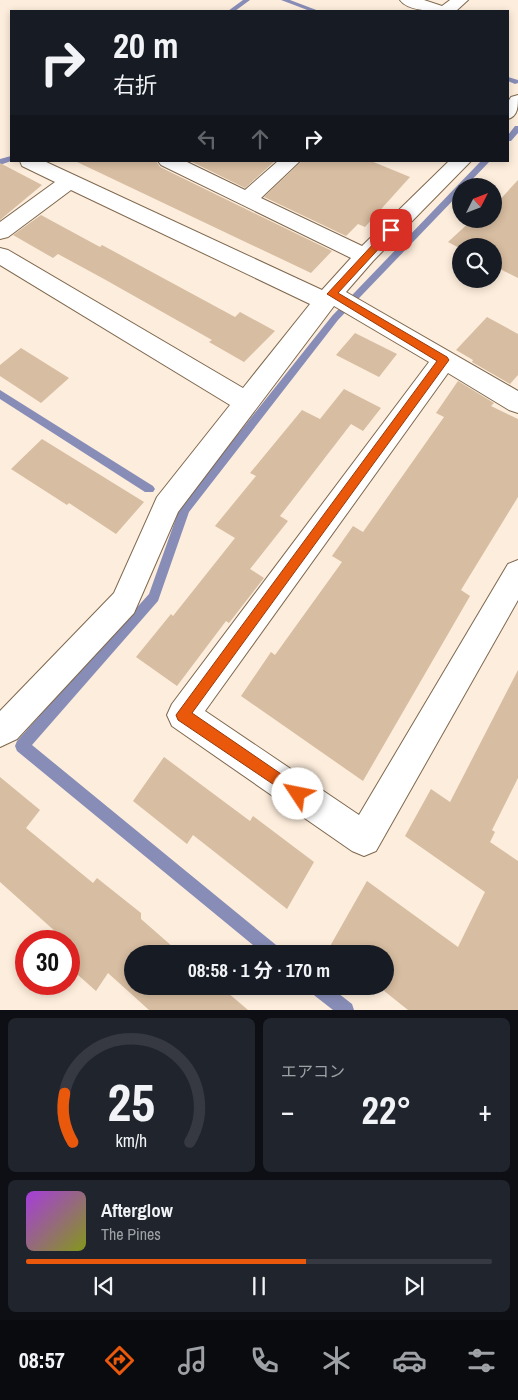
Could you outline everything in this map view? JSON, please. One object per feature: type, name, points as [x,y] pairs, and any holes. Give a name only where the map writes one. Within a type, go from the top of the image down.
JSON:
[{"type":"street","points":[[408,0],[438,10]]},
{"type":"street","points":[[447,10],[460,0]]},
{"type":"street","points":[[509,112],[518,101]]},
{"type":"street","points":[[28,162],[360,311],[518,403]]},
{"type":"street","points":[[170,162],[365,256]]},
{"type":"street","points":[[247,199],[289,162]]},
{"type":"street","points":[[0,731],[6,728],[124,603],[167,505],[328,298],[365,256],[460,162]]},
{"type":"street","points":[[0,232],[70,181]]},
{"type":"street","points":[[0,255],[247,403]]},
{"type":"street","points":[[444,360],[183,715],[364,839],[518,573]]},
{"type":"building","points":[[77,162],[157,162],[160,167],[332,251],[311,273]]},
{"type":"building","points":[[192,162],[274,162],[245,188]]},
{"type":"building","points":[[301,162],[373,162],[410,177],[365,227],[358,224],[346,236],[264,197]]},
{"type":"building","points":[[0,163],[42,185],[0,220]]},
{"type":"building","points":[[518,180],[518,278],[502,270],[502,238],[452,238],[463,228],[502,228],[502,197]]},
{"type":"building","points":[[41,215],[100,247],[102,245],[235,317],[240,312],[275,331],[244,362],[209,342],[212,340],[104,279],[58,254],[53,258],[13,235]]},
{"type":"building","points":[[487,317],[518,334],[518,375],[510,384],[472,362],[473,360],[456,350]]},
{"type":"building","points":[[355,333],[397,354],[379,377],[336,355]]},
{"type":"building","points":[[21,348],[69,378],[41,403],[0,376],[0,365]]},
{"type":"building","points":[[458,381],[494,403],[491,406],[518,419],[518,497],[461,590],[470,596],[363,781],[241,696],[271,652],[275,655],[342,562],[332,556],[353,526],[363,532],[444,417],[436,413]]},
{"type":"building","points":[[344,389],[381,408],[363,431],[351,424],[280,516],[288,521],[250,569],[264,578],[229,623],[226,621],[177,686],[136,657],[171,614],[173,616],[235,538],[215,526],[256,476],[250,473],[302,410],[320,419]]},
{"type":"building","points":[[42,439],[144,502],[116,534],[69,503],[67,505],[11,469]]},
{"type":"building","points":[[518,670],[518,778],[492,830],[495,832],[490,842],[518,861],[518,1010],[408,1010],[389,995],[394,995],[394,945],[331,945],[367,881],[458,947],[485,892],[405,836],[431,789],[450,802]]},
{"type":"building","points":[[164,757],[250,821],[253,816],[314,862],[287,909],[193,835],[187,844],[133,801]]},
{"type":"building","points":[[0,777],[40,810],[26,828],[93,883],[97,878],[141,913],[141,919],[171,945],[124,945],[124,987],[108,973],[96,991],[80,977],[80,930],[54,930],[0,882]]},
{"type":"building","points":[[132,995],[230,995],[248,1010],[149,1010]]},
{"type":"waterway","points":[[232,10],[247,0]]},
{"type":"waterway","points":[[284,0],[313,10]]},
{"type":"waterway","points":[[509,79],[515,82]]},
{"type":"waterway","points":[[509,138],[518,128]]},
{"type":"waterway","points":[[0,162],[10,158]]},
{"type":"waterway","points":[[470,178],[485,162]]},
{"type":"waterway","points":[[265,945],[22,746],[154,597],[184,510],[335,318],[452,196]]},
{"type":"waterway","points":[[0,394],[149,489]]},
{"type":"waterway","points":[[327,995],[346,1010]]},
{"type":"route","points":[[298,794],[183,715],[444,360],[332,294],[391,230]]}]
